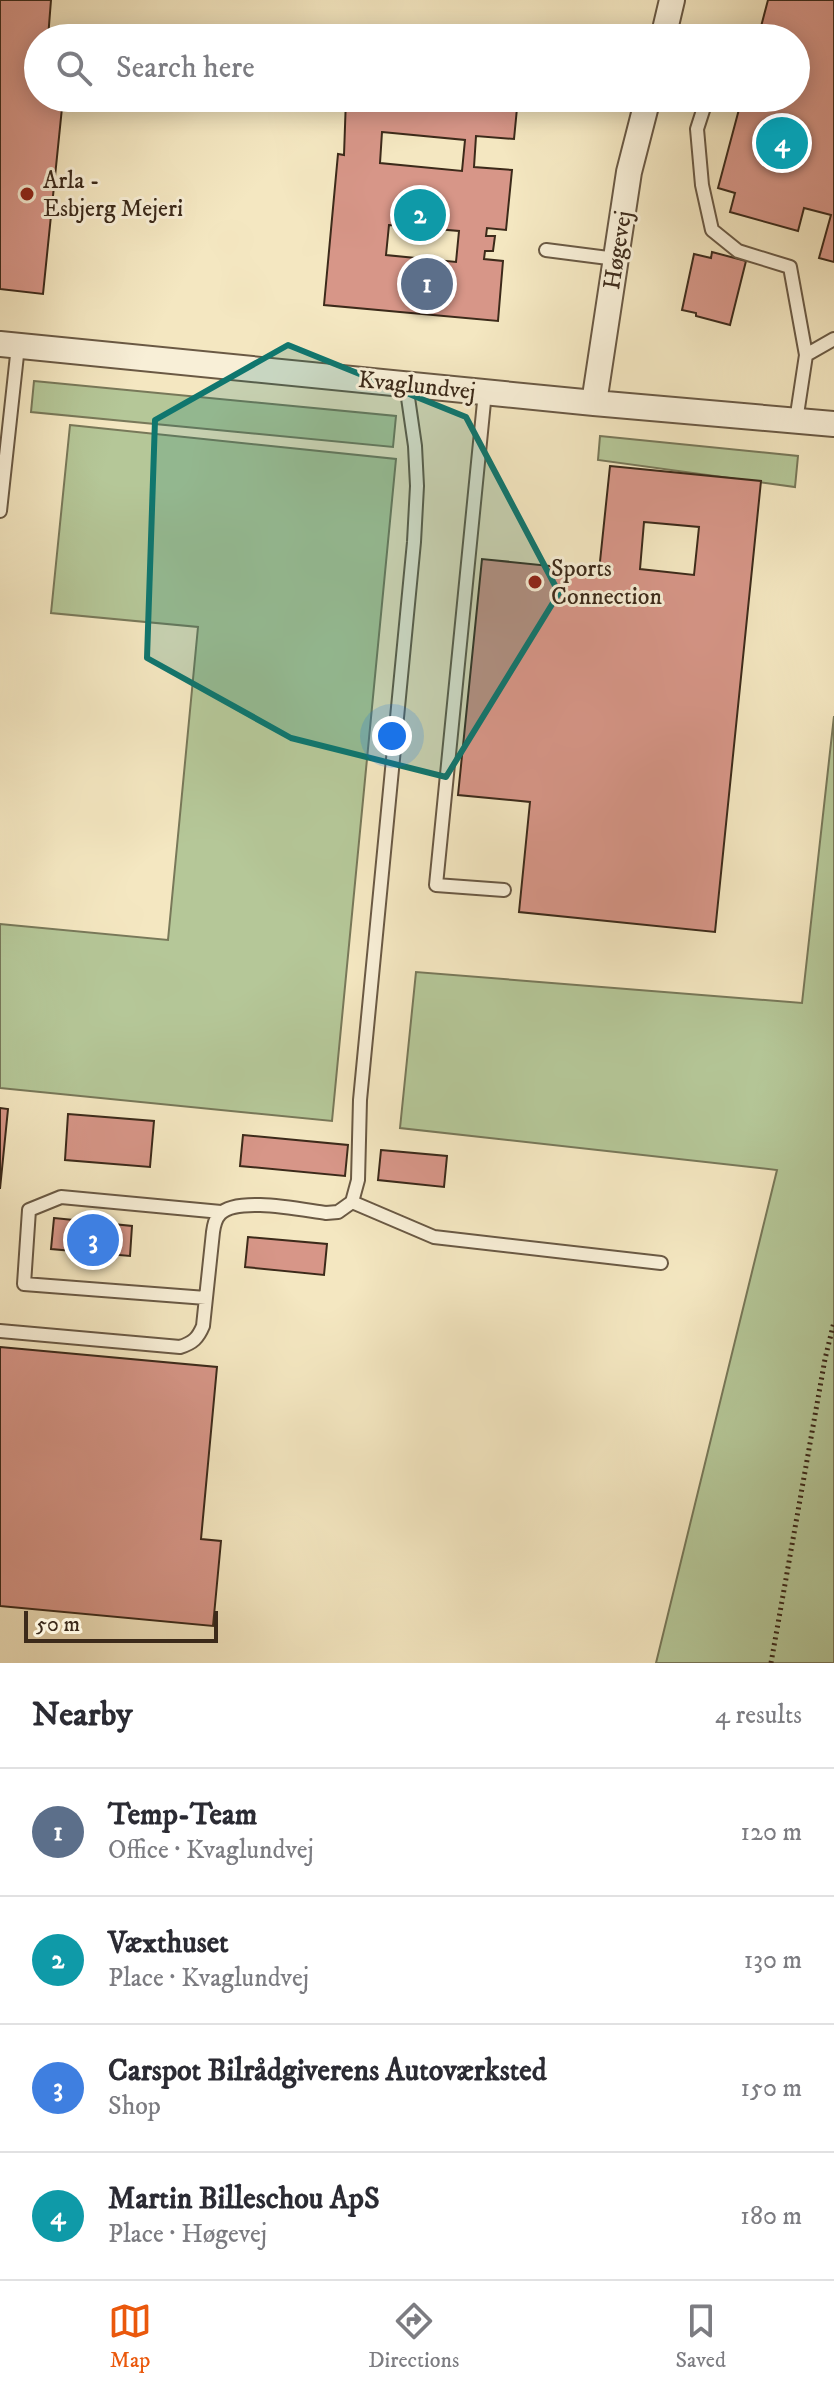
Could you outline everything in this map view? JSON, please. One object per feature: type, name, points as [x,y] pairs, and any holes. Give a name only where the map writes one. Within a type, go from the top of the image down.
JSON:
[{"type":"street","points":[[666,24],[672,0]]},
{"type":"street","name":"Høgevej","points":[[594,403],[629,172],[644,112]]},
{"type":"street","name":"Kvaglundvej","points":[[9,345],[834,424]]},
{"type":"lane","points":[[702,112],[697,129],[702,185],[712,230],[738,251],[790,267],[806,355],[796,421]]},
{"type":"lane","points":[[546,250],[616,259]]},
{"type":"lane","points":[[806,355],[834,339]]},
{"type":"lane","points":[[0,511],[9,345]]},
{"type":"lane","points":[[206,1298],[24,1284],[29,1210],[61,1197],[221,1212],[239,1205],[326,1213],[338,1212],[352,1202],[358,1180],[360,1100],[415,528],[416,462],[406,384]]},
{"type":"lane","points":[[485,392],[436,885],[504,890]]},
{"type":"lane","points":[[352,1202],[434,1237],[661,1263]]},
{"type":"lane","points":[[0,1331],[180,1347],[189,1344],[199,1337],[203,1326],[213,1232],[215,1220],[221,1212]]},
{"type":"path","points":[[771,1663],[834,1322]]},
{"type":"highlighted area","points":[[288,345],[466,417],[559,593],[446,777],[291,738],[147,658],[155,420]]},
{"type":"green space","points":[[34,381],[396,416],[393,447],[31,412]]},
{"type":"green space","points":[[70,425],[396,459],[332,1121],[0,1088],[0,924],[168,940],[198,627],[51,613]]},
{"type":"green space","points":[[600,436],[798,456],[795,487],[598,460]]},
{"type":"green space","points":[[834,716],[834,1663],[656,1663],[777,1170],[400,1128],[416,972],[802,1003]]},
{"type":"building","name":"Arla - Esbjerg Mejeri","points":[[0,0],[51,0],[49,24],[24,24],[24,112],[62,112],[43,294],[0,289]]},
{"type":"building","points":[[768,0],[834,0],[834,262],[819,258],[831,215],[804,208],[798,231],[730,212],[735,193],[718,188],[738,112],[810,112],[810,24],[762,24]]},
{"type":"building","points":[[346,112],[517,112],[514,139],[476,136],[474,167],[512,170],[506,230],[487,228],[486,236],[495,236],[493,251],[485,251],[484,259],[503,261],[498,321],[324,305],[338,154],[344,155]],"holes":[[[382,132],[465,140],[462,171],[380,163]],[[389,225],[459,231],[456,262],[386,255]]]},
{"type":"building","points":[[712,252],[746,261],[730,325],[682,310],[694,254],[711,258]]},
{"type":"building","points":[[610,466],[761,481],[715,932],[519,912],[530,802],[458,795],[482,559],[599,571]],"holes":[[[644,522],[699,527],[694,575],[640,569]]]},
{"type":"building","points":[[0,1108],[8,1109],[0,1189]]},
{"type":"building","points":[[68,1114],[154,1121],[150,1167],[65,1160]]},
{"type":"building","points":[[243,1135],[348,1145],[345,1176],[240,1166]]},
{"type":"building","points":[[381,1150],[447,1156],[444,1187],[378,1180]]},
{"type":"building","points":[[54,1218],[132,1226],[130,1256],[51,1249]]},
{"type":"building","points":[[248,1237],[327,1244],[324,1275],[245,1267]]},
{"type":"building","points":[[0,1347],[217,1367],[201,1539],[221,1541],[213,1626],[0,1606]]},
{"type":"place","name":"Martin Billeschou ApS","points":[[782,143]]},
{"type":"place","name":"Arla - Esbjerg Mejeri","points":[[27,194]]},
{"type":"place","name":"Væxthuset","points":[[420,215]]},
{"type":"place","name":"Temp-Team","points":[[427,284]]},
{"type":"place","name":"Sports Connection","points":[[535,582]]},
{"type":"place","name":"Carspot Bilrådgiverens Autoværksted","points":[[93,1240]]}]
